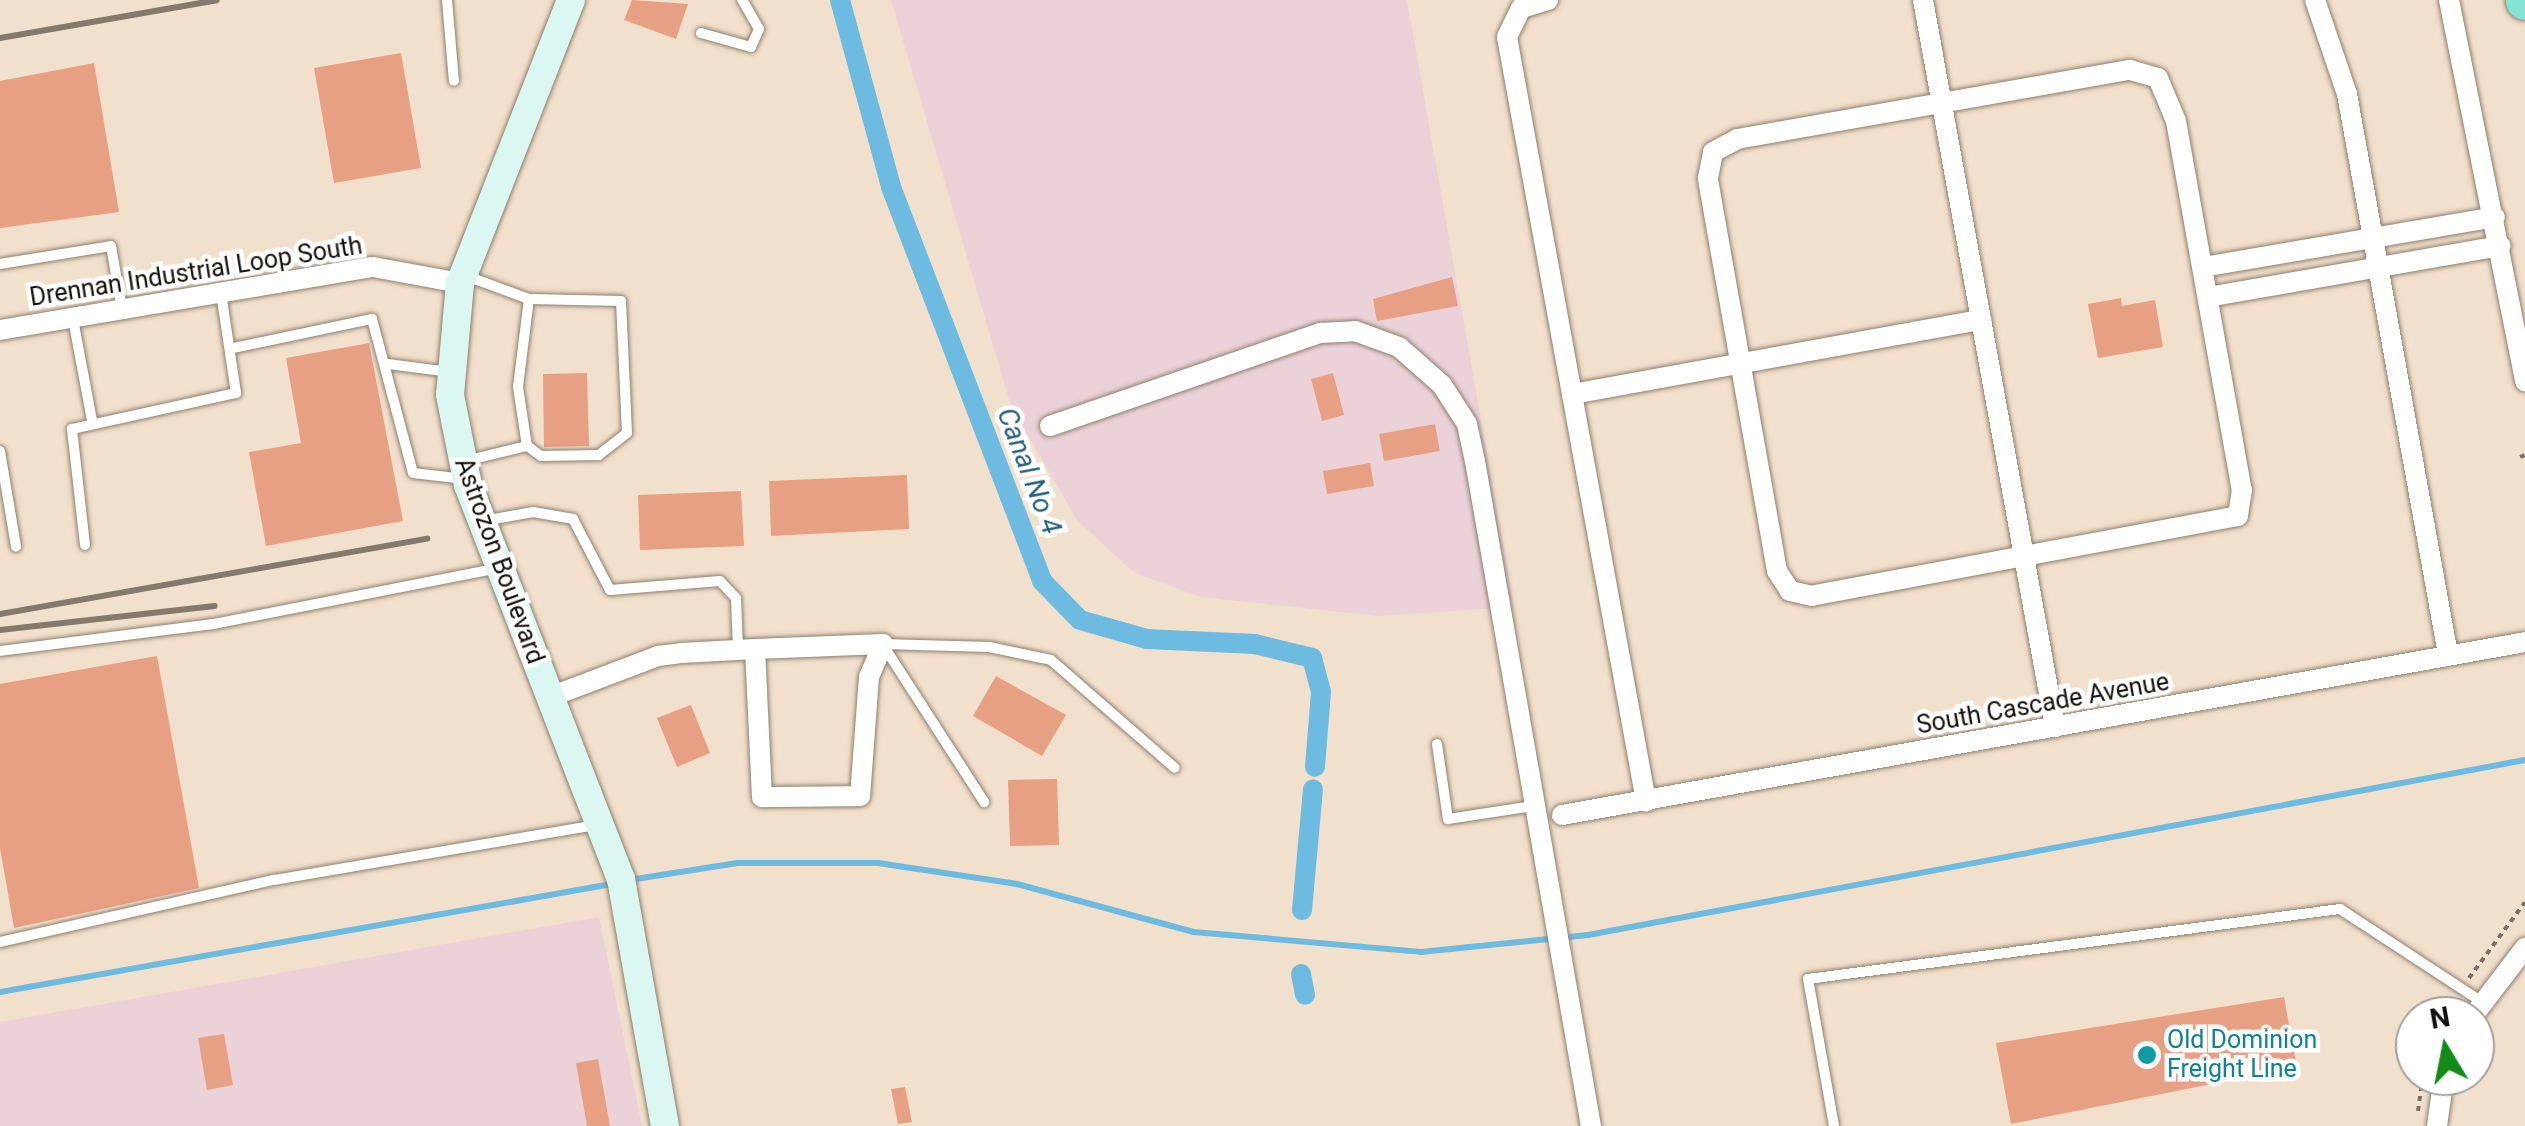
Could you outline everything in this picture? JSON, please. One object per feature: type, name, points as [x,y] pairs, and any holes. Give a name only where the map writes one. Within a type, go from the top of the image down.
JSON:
[{"type":"main road","name":"Astrozon Boulevard","points":[[571,0],[462,278],[450,372],[464,470],[606,831],[630,916],[665,1126]]},
{"type":"street","points":[[1548,0],[1521,8],[1508,38],[1646,801]]},
{"type":"street","points":[[1923,0],[2055,727]]},
{"type":"street","points":[[2315,0],[2347,94],[2448,656]]},
{"type":"street","points":[[2448,0],[2496,218],[2525,382]]},
{"type":"street","points":[[2146,71],[2167,92],[2176,121],[2242,490],[2238,516],[1812,596],[1790,592],[1777,570],[1708,178],[1712,152],[1737,139],[1941,103],[2146,71]]},
{"type":"street","points":[[2203,267],[2496,218]]},
{"type":"street","points":[[2208,298],[2500,246]]},
{"type":"street","name":"Drennan Industrial Loop South","points":[[0,330],[373,267],[462,278]]},
{"type":"street","points":[[1572,394],[1981,320]]},
{"type":"street","points":[[1050,426],[1320,333],[1355,331],[1399,347],[1442,385],[1467,424],[1591,1126]]},
{"type":"street","name":"South Cascade Avenue","points":[[1562,815],[2525,642]]},
{"type":"street","points":[[550,696],[658,656],[746,650],[883,644],[869,676],[867,786],[850,801],[762,797],[746,650]]},
{"type":"street","points":[[2488,996],[2525,948]]},
{"type":"street","points":[[2436,1126],[2441,1096]]},
{"type":"lane","points":[[448,0],[454,81]]},
{"type":"lane","points":[[701,33],[751,47],[759,30],[742,0]]},
{"type":"lane","points":[[0,264],[111,246],[122,309]]},
{"type":"lane","points":[[462,278],[529,299],[621,302],[627,433],[599,455],[541,456],[527,446],[518,387],[529,299]]},
{"type":"lane","points":[[85,545],[67,444],[72,429],[92,421],[236,393],[233,348],[220,292]]},
{"type":"lane","points":[[233,348],[358,316],[382,330],[413,473],[464,470],[527,446]]},
{"type":"lane","points":[[73,318],[92,421]]},
{"type":"lane","points":[[388,364],[450,372]]},
{"type":"lane","points":[[0,451],[16,546]]},
{"type":"lane","points":[[482,522],[532,512],[572,519],[610,590],[720,581],[736,598],[746,650]]},
{"type":"lane","points":[[0,651],[214,624],[500,568]]},
{"type":"lane","points":[[883,644],[989,647],[1051,660],[1175,768]]},
{"type":"lane","points":[[883,644],[984,802]]},
{"type":"lane","points":[[1438,744],[1448,819],[1533,806]]},
{"type":"lane","points":[[0,942],[274,880],[606,831]]},
{"type":"lane","points":[[1834,1126],[1808,980],[2340,908],[2466,996]]},
{"type":"path","points":[[2456,996],[2525,902]]},
{"type":"shaded area","points":[[891,0],[1407,0],[1514,607],[1379,616],[1200,597],[1133,572],[1077,520],[1011,406]]},
{"type":"shaded area","points":[[599,917],[642,1126],[0,1126],[0,1022]]},
{"type":"building","points":[[632,0],[688,4],[676,39],[624,20]]},
{"type":"building","points":[[401,53],[421,168],[334,183],[314,68]]},
{"type":"building","points":[[94,63],[119,212],[0,228],[0,81]]},
{"type":"building","points":[[1452,277],[1458,306],[1377,321],[1373,299]]},
{"type":"building","points":[[2121,298],[2122,306],[2155,300],[2163,347],[2098,358],[2088,304]]},
{"type":"building","points":[[369,343],[403,521],[266,546],[249,452],[301,443],[286,358]]},
{"type":"building","points":[[587,373],[589,446],[544,447],[543,374]]},
{"type":"building","points":[[1333,373],[1344,415],[1322,421],[1311,379]]},
{"type":"building","points":[[1435,424],[1440,451],[1384,461],[1379,434]]},
{"type":"building","points":[[1370,463],[1374,486],[1327,494],[1323,471]]},
{"type":"building","points":[[907,475],[909,529],[771,536],[769,481]]},
{"type":"building","points":[[741,491],[744,546],[640,550],[638,495]]},
{"type":"building","points":[[157,656],[199,888],[14,928],[0,848],[0,684]]},
{"type":"building","points":[[996,676],[1066,715],[1042,756],[973,716]]},
{"type":"building","points":[[691,705],[710,753],[677,767],[657,718]]},
{"type":"building","points":[[1057,779],[1059,845],[1010,846],[1008,780]]},
{"type":"building","name":"Old Dominion Freight Line","points":[[2284,997],[2297,1067],[2011,1124],[1996,1043]]},
{"type":"building","points":[[224,1034],[233,1085],[207,1090],[198,1038]]},
{"type":"building","points":[[598,1059],[610,1126],[587,1126],[576,1063]]},
{"type":"building","points":[[905,1087],[912,1122],[898,1124],[891,1089]]},
{"type":"waterway","name":"Canal No 4","points":[[840,0],[891,187],[1042,581],[1080,620],[1147,639],[1255,644],[1312,658],[1321,692],[1315,767]]},
{"type":"waterway","points":[[629,880],[738,863],[878,863],[1017,884],[1194,932],[1421,952],[1588,935],[2525,760]]},
{"type":"waterway","name":"Canal No 4","points":[[1302,910],[1313,789]]},
{"type":"waterway","points":[[0,992],[612,884]]},
{"type":"waterway","name":"Canal No 4","points":[[1301,974],[1305,995]]},
{"type":"railway","points":[[0,38],[217,0]]},
{"type":"railway","points":[[0,614],[427,539]]},
{"type":"railway","points":[[0,630],[215,606]]},
{"type":"place","name":"Old Dominion Freight Line","points":[[2147,1055]]}]
